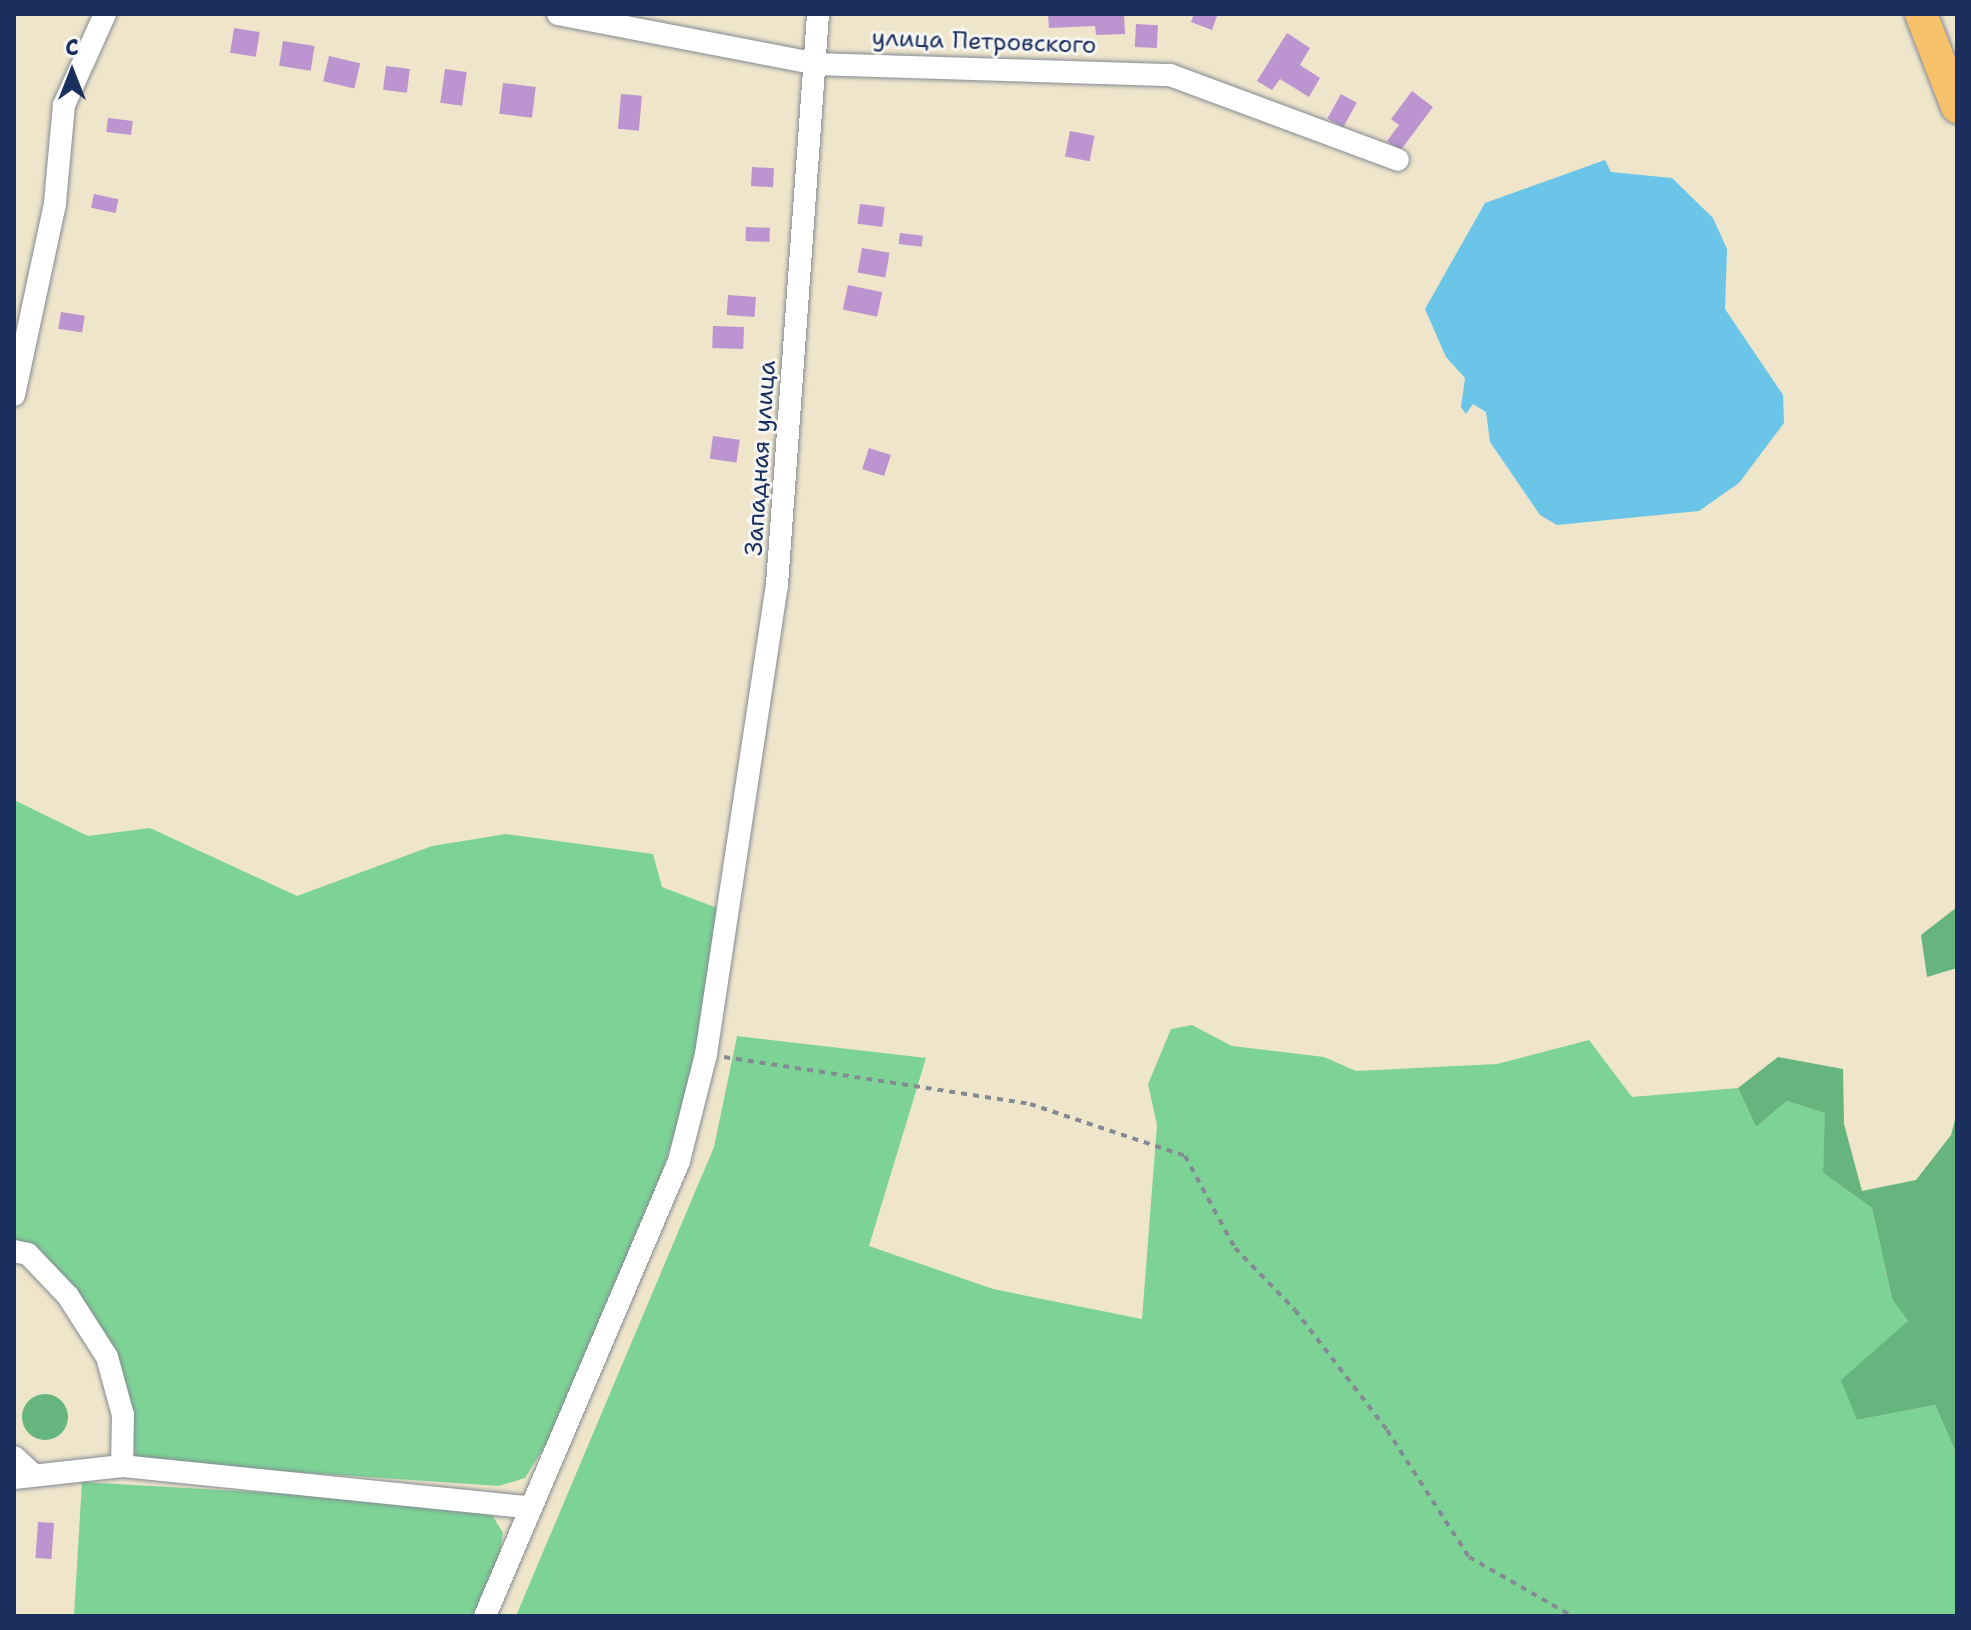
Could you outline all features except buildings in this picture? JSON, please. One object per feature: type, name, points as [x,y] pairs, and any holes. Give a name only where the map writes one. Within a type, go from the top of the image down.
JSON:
[{"type":"highway","points":[[1921,14],[1957,107]]},
{"type":"street","points":[[14,395],[55,203],[64,105],[105,14]]},
{"type":"street","name":"улица Петровского","points":[[558,14],[817,64],[1170,75],[1398,160]]},
{"type":"street","name":"Западная улица","points":[[485,1616],[679,1161],[706,1054],[777,585],[817,64],[818,14]]},
{"type":"street","points":[[14,1251],[28,1254],[68,1296],[107,1357],[123,1415],[122,1466]]},
{"type":"street","points":[[14,1457],[23,1475],[122,1466],[529,1507]]},
{"type":"path","points":[[706,1054],[1030,1104],[1185,1156],[1235,1248],[1295,1310],[1387,1430],[1469,1557],[1572,1616]]},
{"type":"green space","points":[[14,800],[88,836],[150,828],[297,896],[432,846],[506,834],[653,854],[662,887],[717,908],[697,1060],[663,1170],[551,1436],[525,1478],[499,1486],[136,1461],[127,1399],[107,1347],[14,1243]]},
{"type":"green space","points":[[1957,907],[1957,968],[1927,977],[1921,935]]},
{"type":"green space","points":[[1192,1025],[1232,1046],[1324,1057],[1356,1071],[1497,1064],[1589,1040],[1632,1097],[1738,1088],[1756,1127],[1787,1101],[1826,1113],[1823,1173],[1872,1208],[1892,1299],[1908,1321],[1857,1420],[1935,1405],[1957,1455],[1957,1616],[516,1616],[714,1147],[737,1036],[926,1058],[869,1246],[993,1289],[1142,1319],[1157,1125],[1148,1084],[1171,1029]]},
{"type":"green space","points":[[1778,1057],[1843,1069],[1844,1124],[1862,1191],[1916,1180],[1951,1135],[1957,1112],[1957,1455],[1935,1405],[1857,1420],[1841,1380],[1908,1321],[1892,1299],[1872,1208],[1823,1173],[1825,1113],[1787,1101],[1756,1127],[1738,1088]]},
{"type":"green space","points":[[45,1394],[61,1401],[68,1417],[61,1433],[45,1440],[29,1433],[22,1417],[29,1401]]},
{"type":"green space","points":[[82,1482],[428,1502],[492,1515],[503,1533],[495,1581],[480,1616],[74,1616]]},
{"type":"water","points":[[1605,160],[1611,172],[1672,178],[1713,218],[1727,249],[1725,309],[1783,395],[1784,423],[1739,483],[1699,511],[1557,525],[1540,515],[1490,442],[1486,412],[1473,404],[1466,414],[1461,407],[1465,378],[1446,357],[1425,309],[1485,203]]}]
